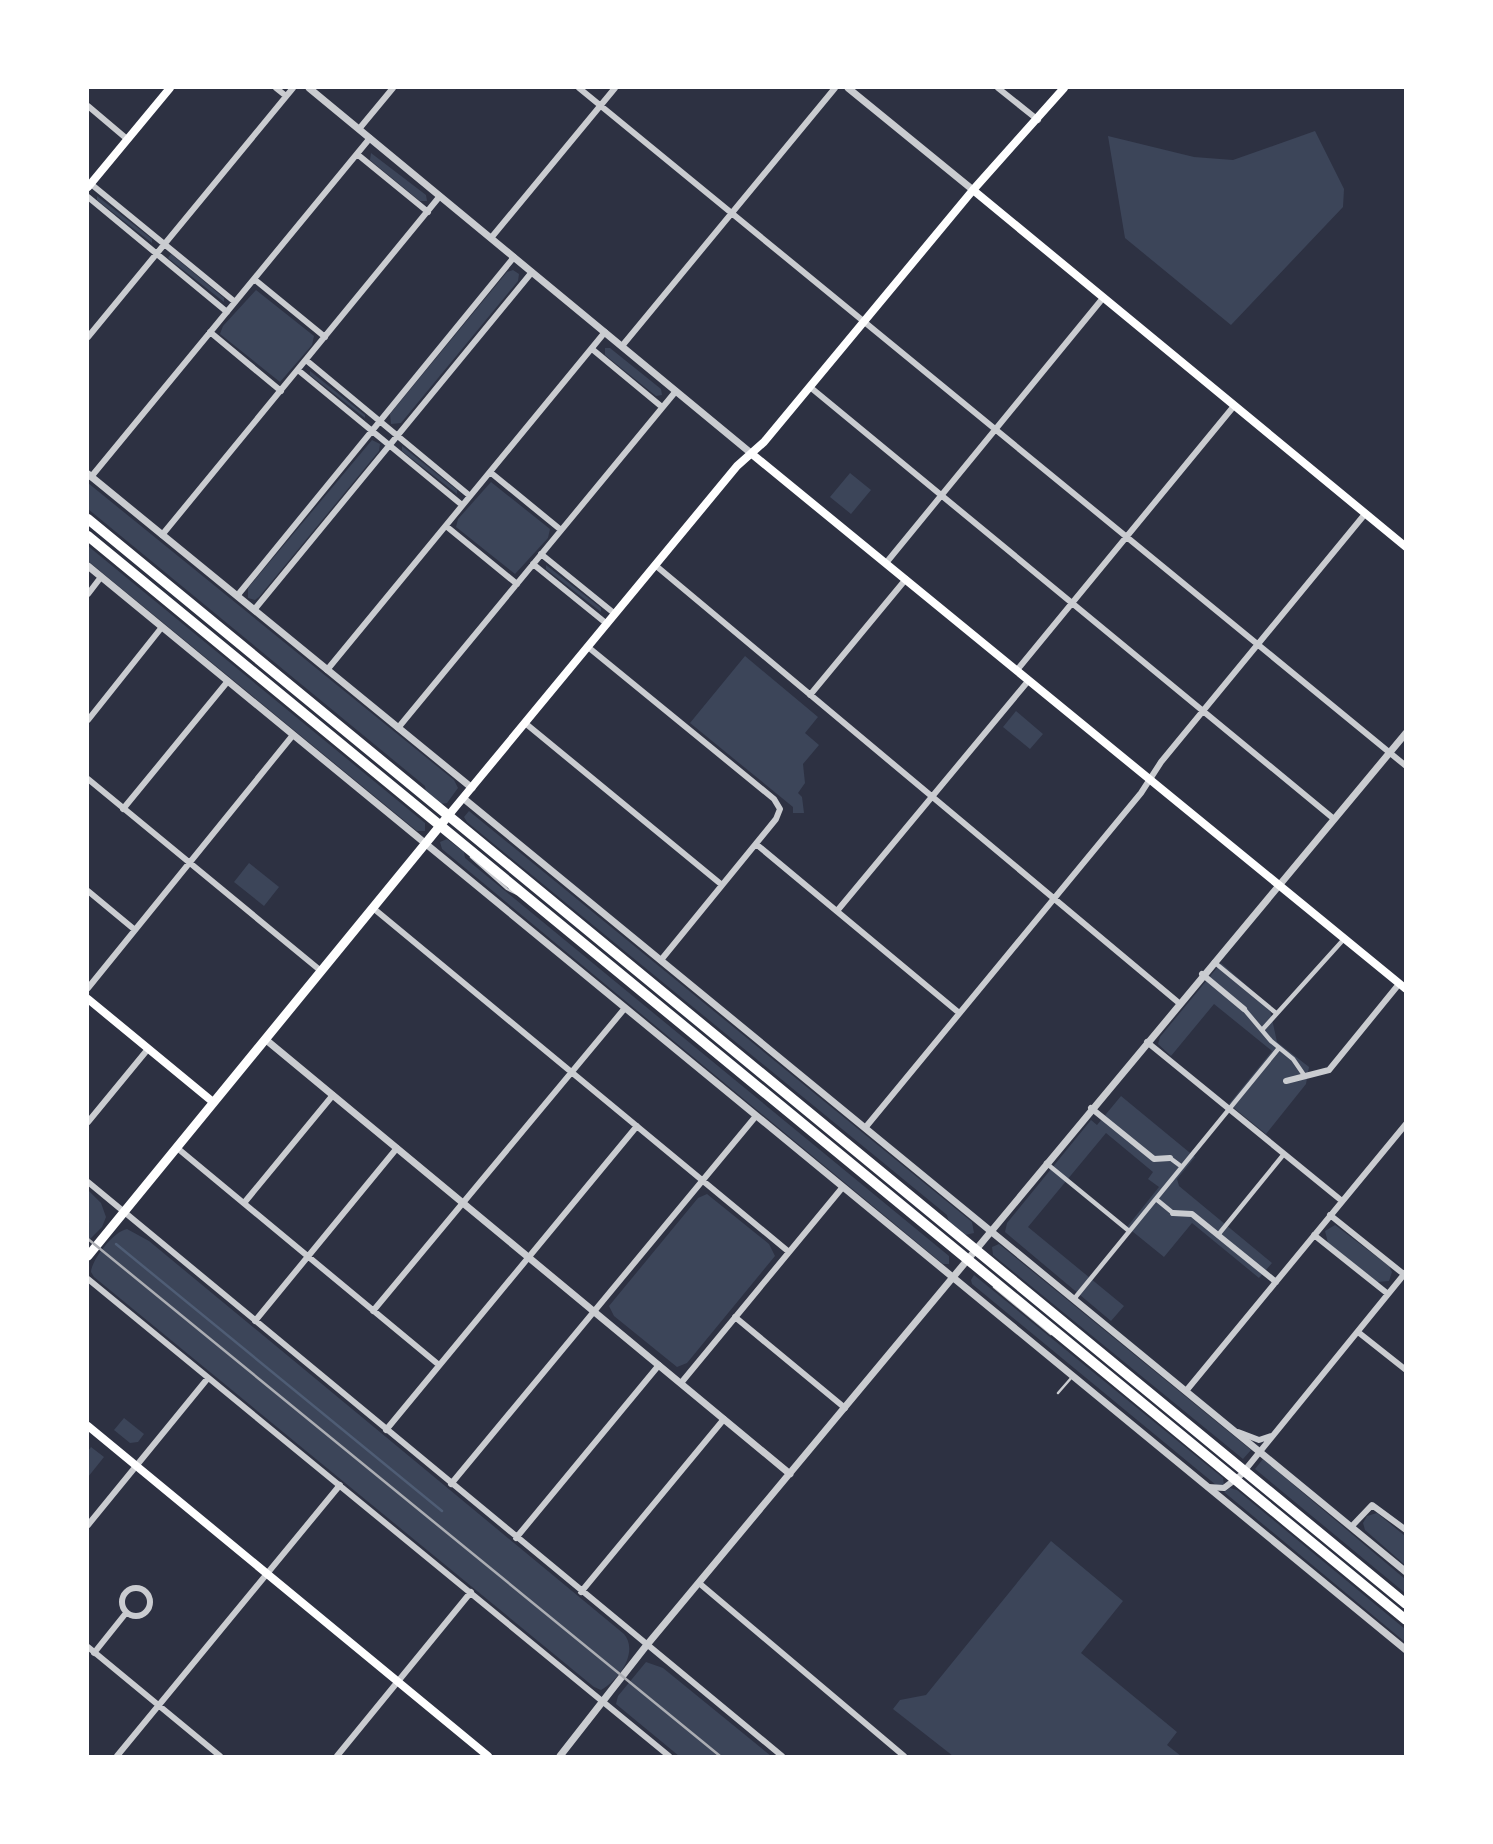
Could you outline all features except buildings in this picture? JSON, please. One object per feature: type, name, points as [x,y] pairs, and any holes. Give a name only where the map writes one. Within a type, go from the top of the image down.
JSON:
[{"type":"highway","points":[[88,519],[448,816],[971,1255],[1063,1338],[1405,1620]]},
{"type":"highway","points":[[88,536],[440,826],[1405,1604]]},
{"type":"main road","points":[[89,185],[170,88]]},
{"type":"main road","points":[[88,1255],[737,466],[752,454],[810,387],[973,190],[1064,88]]},
{"type":"main road","points":[[973,190],[1405,547]]},
{"type":"main road","points":[[752,454],[1402,986]]},
{"type":"main road","points":[[88,999],[214,1102]]},
{"type":"main road","points":[[88,1426],[488,1756]]},
{"type":"street","points":[[276,88],[286,96]]},
{"type":"street","points":[[88,337],[293,88]]},
{"type":"street","points":[[309,88],[752,454]]},
{"type":"street","points":[[359,129],[393,88]]},
{"type":"street","points":[[579,88],[1405,766]]},
{"type":"street","points":[[491,238],[614,88]]},
{"type":"street","points":[[622,346],[835,88]]},
{"type":"street","points":[[848,88],[973,190]]},
{"type":"street","points":[[998,88],[1038,120]]},
{"type":"street","points":[[88,106],[127,139]]},
{"type":"street","points":[[370,138],[89,475],[471,788]]},
{"type":"street","points":[[357,154],[428,212]]},
{"type":"street","points":[[89,185],[235,302]]},
{"type":"street","points":[[162,535],[440,196]]},
{"type":"street","points":[[88,197],[227,312]]},
{"type":"street","points":[[237,596],[514,257]]},
{"type":"street","points":[[254,610],[532,272]]},
{"type":"street","points":[[254,279],[324,337]]},
{"type":"street","points":[[886,563],[1103,298]]},
{"type":"street","points":[[210,332],[281,391]]},
{"type":"street","points":[[327,670],[605,332]]},
{"type":"street","points":[[592,349],[662,407]]},
{"type":"street","points":[[306,360],[470,496]]},
{"type":"street","points":[[298,370],[462,505]]},
{"type":"street","points":[[810,387],[1334,819]]},
{"type":"street","points":[[398,728],[676,391]]},
{"type":"street","points":[[1017,670],[1234,406]]},
{"type":"street","points":[[490,472],[561,530]]},
{"type":"street","points":[[865,1128],[1365,514]]},
{"type":"street","points":[[446,526],[517,584]]},
{"type":"street","points":[[541,554],[615,614]]},
{"type":"street","points":[[533,564],[607,624]]},
{"type":"street","points":[[655,565],[1179,1003]]},
{"type":"street","points":[[88,566],[1405,1650]]},
{"type":"street","points":[[88,594],[101,577]]},
{"type":"street","points":[[810,695],[906,579]]},
{"type":"street","points":[[88,720],[162,627]]},
{"type":"street","points":[[588,647],[774,799],[780,809],[756,844],[661,960]]},
{"type":"street","points":[[837,911],[1029,680]]},
{"type":"street","points":[[123,809],[228,681]]},
{"type":"street","points":[[525,723],[722,885]]},
{"type":"street","points":[[560,1756],[646,1646],[1405,733]]},
{"type":"street","points":[[88,988],[293,734]]},
{"type":"street","points":[[88,779],[321,971]]},
{"type":"street","points":[[463,798],[1405,1572]]},
{"type":"street","points":[[756,844],[957,1012]]},
{"type":"street","points":[[88,891],[135,930]]},
{"type":"street","points":[[373,908],[789,1252]]},
{"type":"street","points":[[1262,1030],[1345,939]]},
{"type":"street","points":[[1213,961],[1276,1013]]},
{"type":"street","points":[[1202,975],[1244,1009],[1279,1048],[1293,1059],[1304,1075]]},
{"type":"street","points":[[1286,1081],[1304,1075],[1322,1074],[1329,1070],[1402,986]]},
{"type":"street","points":[[373,1311],[625,1008]]},
{"type":"street","points":[[265,1039],[790,1474]]},
{"type":"street","points":[[1147,1042],[1342,1201]]},
{"type":"street","points":[[1074,1299],[1279,1048]]},
{"type":"street","points":[[88,1122],[148,1049]]},
{"type":"street","points":[[244,1203],[333,1096]]},
{"type":"street","points":[[1091,1108],[1154,1159],[1170,1158],[1182,1167]]},
{"type":"street","points":[[451,1484],[756,1116]]},
{"type":"street","points":[[1186,1391],[1405,1124]]},
{"type":"street","points":[[386,1430],[637,1126]]},
{"type":"street","points":[[176,1147],[439,1366]]},
{"type":"street","points":[[255,1321],[397,1148]]},
{"type":"street","points":[[1218,1235],[1284,1154]]},
{"type":"street","points":[[1046,1163],[1129,1231]]},
{"type":"street","points":[[88,1182],[782,1756]]},
{"type":"street","points":[[681,1383],[842,1188]]},
{"type":"street","points":[[1156,1199],[1173,1213],[1188,1212],[1276,1282]]},
{"type":"street","points":[[1206,1486],[1224,1488],[1244,1472],[1405,1274],[1331,1215]]},
{"type":"street","points":[[1314,1235],[1388,1294]]},
{"type":"street","points":[[88,1279],[670,1756]]},
{"type":"street","points":[[735,1317],[845,1408]]},
{"type":"street","points":[[1357,1332],[1405,1370]]},
{"type":"street","points":[[516,1538],[659,1365]]},
{"type":"street","points":[[88,1525],[208,1378]]},
{"type":"street","points":[[581,1592],[724,1419]]},
{"type":"street","points":[[1236,1431],[1259,1440],[1270,1437],[1278,1430]]},
{"type":"street","points":[[117,1756],[340,1485]]},
{"type":"street","points":[[1352,1526],[1372,1505],[1405,1530]]},
{"type":"street","points":[[699,1583],[904,1756]]},
{"type":"street","points":[[134,1588],[147,1593],[150,1602],[148,1611],[140,1616],[126,1613],[121,1605],[125,1592],[134,1588]]},
{"type":"street","points":[[337,1756],[471,1592]]},
{"type":"street","points":[[94,1653],[126,1613]]},
{"type":"street","points":[[88,1647],[220,1756]]},
{"type":"lane","points":[[1058,1393],[1072,1377]]},
{"type":"shaded area","points":[[1315,131],[1344,189],[1343,207],[1231,325],[1125,238],[1108,136],[1194,157],[1233,160]]},
{"type":"shaded area","points":[[371,153],[426,195],[427,201],[420,201],[370,160]]},
{"type":"shaded area","points":[[97,196],[152,239],[152,243],[97,200]]},
{"type":"shaded area","points":[[171,254],[224,298],[224,302],[168,258]]},
{"type":"shaded area","points":[[513,270],[519,274],[518,281],[401,423],[391,424],[390,414],[507,272]]},
{"type":"shaded area","points":[[256,290],[314,336],[312,345],[280,382],[220,334],[223,326]]},
{"type":"shaded area","points":[[605,348],[610,348],[661,389],[662,395],[656,396],[605,355]]},
{"type":"shaded area","points":[[310,371],[365,415],[365,418],[310,375]]},
{"type":"shaded area","points":[[372,440],[380,444],[379,451],[259,597],[255,600],[248,598],[248,588]]},
{"type":"shaded area","points":[[402,446],[457,490],[457,494],[402,451]]},
{"type":"shaded area","points":[[850,473],[871,490],[851,514],[830,497]]},
{"type":"shaded area","points":[[491,482],[550,529],[548,538],[515,574],[456,527],[458,519]]},
{"type":"shaded area","points":[[88,483],[454,780],[458,788],[447,803],[441,804],[426,792],[425,786],[88,509]]},
{"type":"shaded area","points":[[88,546],[425,823],[425,831],[417,831],[88,561]]},
{"type":"shaded area","points":[[546,565],[601,608],[601,612],[546,569]]},
{"type":"shaded area","points":[[745,656],[818,717],[805,733],[819,745],[803,764],[805,783],[798,793],[802,797],[804,813],[793,813],[793,807],[690,723]]},
{"type":"shaded area","points":[[1016,711],[1043,734],[1030,749],[1003,727]]},
{"type":"shaded area","points":[[469,811],[972,1222],[974,1233],[965,1235],[949,1223],[947,1215],[467,822],[464,817]]},
{"type":"shaded area","points":[[447,839],[464,852],[465,858],[949,1256],[949,1264],[943,1264],[442,849],[440,842]]},
{"type":"shaded area","points":[[249,863],[279,887],[264,906],[234,882]]},
{"type":"shaded area","points":[[1221,963],[1269,1005],[1277,1042],[1309,1067],[1306,1084],[1266,1134],[1229,1104],[1272,1051],[1214,1004],[1171,1056],[1158,1044],[1160,1037]]},
{"type":"shaded area","points":[[1121,1096],[1195,1157],[1177,1179],[1179,1186],[1272,1263],[1259,1278],[1192,1223],[1164,1257],[1127,1227],[1159,1187],[1148,1179],[1153,1172],[1106,1133],[1028,1227],[1124,1306],[1111,1321],[1005,1232],[1007,1223],[1091,1120],[1097,1125]]},
{"type":"shaded area","points":[[88,1190],[101,1203],[106,1217],[102,1227],[88,1241]]},
{"type":"shaded area","points":[[707,1194],[769,1244],[775,1256],[687,1363],[677,1367],[614,1316],[609,1306],[698,1198]]},
{"type":"shaded area","points":[[1335,1225],[1389,1266],[1392,1272],[1389,1281],[1377,1282],[1328,1243],[1325,1231]]},
{"type":"shaded area","points":[[127,1229],[149,1241],[624,1634],[628,1641],[628,1657],[614,1680],[601,1690],[594,1687],[94,1277],[92,1267],[99,1253],[110,1240]]},
{"type":"shaded area","points":[[999,1244],[1251,1450],[1243,1459],[993,1255],[992,1247]]},
{"type":"shaded area","points":[[974,1275],[1223,1478],[1224,1485],[1216,1485],[972,1284]]},
{"type":"shaded area","points":[[124,1418],[144,1434],[138,1442],[130,1443],[114,1430]]},
{"type":"shaded area","points":[[91,1447],[104,1457],[88,1477],[88,1451]]},
{"type":"shaded area","points":[[1263,1459],[1405,1579],[1405,1593],[1255,1469]]},
{"type":"shaded area","points":[[1230,1488],[1237,1490],[1405,1629],[1405,1642],[1224,1492]]},
{"type":"shaded area","points":[[1377,1513],[1405,1536],[1405,1565],[1365,1530],[1363,1523],[1367,1516]]},
{"type":"shaded area","points":[[1051,1541],[1123,1601],[1081,1653],[1177,1732],[1167,1745],[1181,1756],[953,1756],[893,1709],[900,1700],[926,1695]]},
{"type":"shaded area","points":[[646,1662],[663,1668],[771,1756],[679,1756],[616,1704],[618,1696]]},
{"type":"waterway","points":[[116,1244],[442,1511]]},
{"type":"railway","points":[[88,1239],[720,1756]]}]
